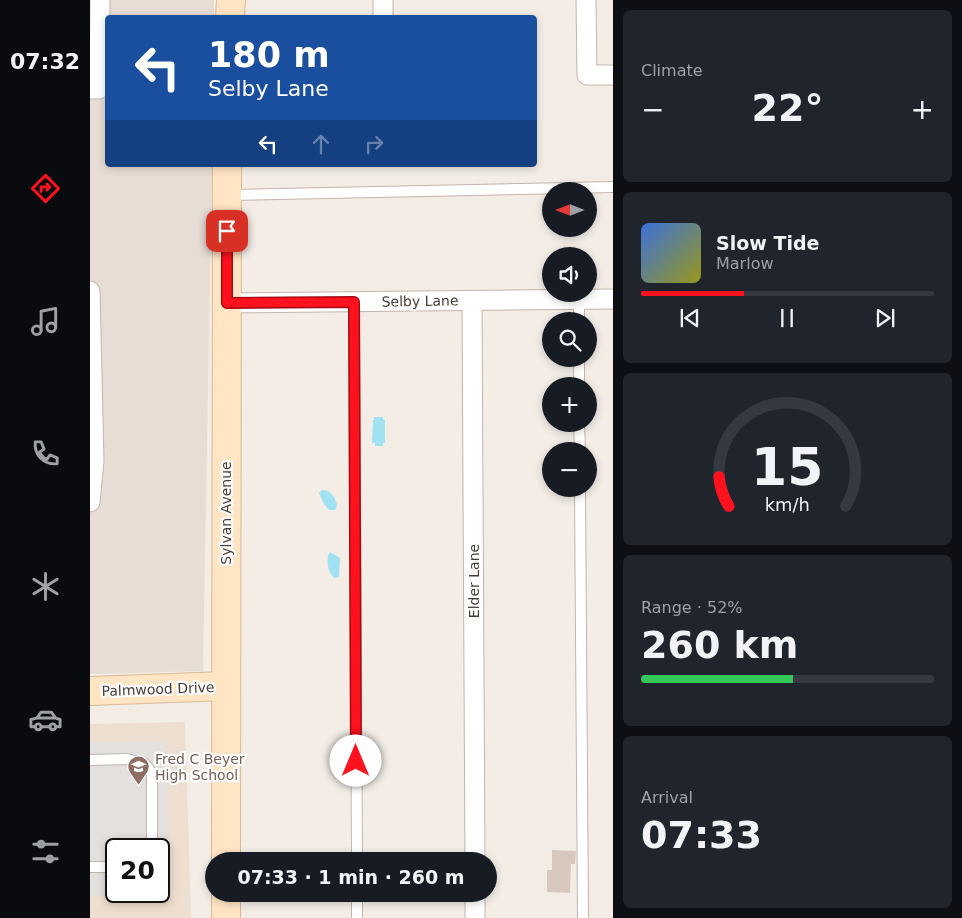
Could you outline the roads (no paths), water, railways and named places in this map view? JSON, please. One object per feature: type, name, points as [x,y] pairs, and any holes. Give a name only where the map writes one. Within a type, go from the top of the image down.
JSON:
[{"type":"main road","points":[[230,0],[230,15]]},
{"type":"main road","name":"Sylvan Avenue","points":[[226,167],[226,852]]},
{"type":"main road","name":"Palmwood Drive","points":[[90,691],[226,686]]},
{"type":"main road","points":[[226,902],[226,918]]},
{"type":"street","points":[[95,89],[100,0]]},
{"type":"street","points":[[383,0],[383,15]]},
{"type":"street","points":[[586,0],[587,75],[613,75]]},
{"type":"street","points":[[90,291],[94,461],[90,502]]},
{"type":"street","name":"Selby Lane","points":[[597,299],[613,299]]},
{"type":"street","name":"Selby Lane","points":[[227,303],[542,300]]},
{"type":"street","name":"Elder Lane","points":[[472,301],[475,852]]},
{"type":"street","points":[[475,902],[475,918]]},
{"type":"lane","points":[[227,195],[613,187]]},
{"type":"lane","points":[[354,302],[357,852]]},
{"type":"lane","points":[[580,497],[583,918]]},
{"type":"lane","points":[[90,760],[126,759],[144,764],[152,773],[152,838]]},
{"type":"lane","points":[[90,867],[105,867]]},
{"type":"lane","points":[[357,902],[357,918]]},
{"type":"water","points":[[374,417],[383,417],[383,420],[385,420],[385,443],[383,443],[383,446],[375,446],[375,443],[372,443]]},
{"type":"water","points":[[322,490],[328,491],[336,500],[337,506],[335,510],[329,510],[324,504],[319,493]]},
{"type":"water","points":[[330,552],[340,558],[339,577],[334,578],[329,569],[327,562]]},
{"type":"place","name":"Fred C Beyer High School","points":[[139,786]]}]
